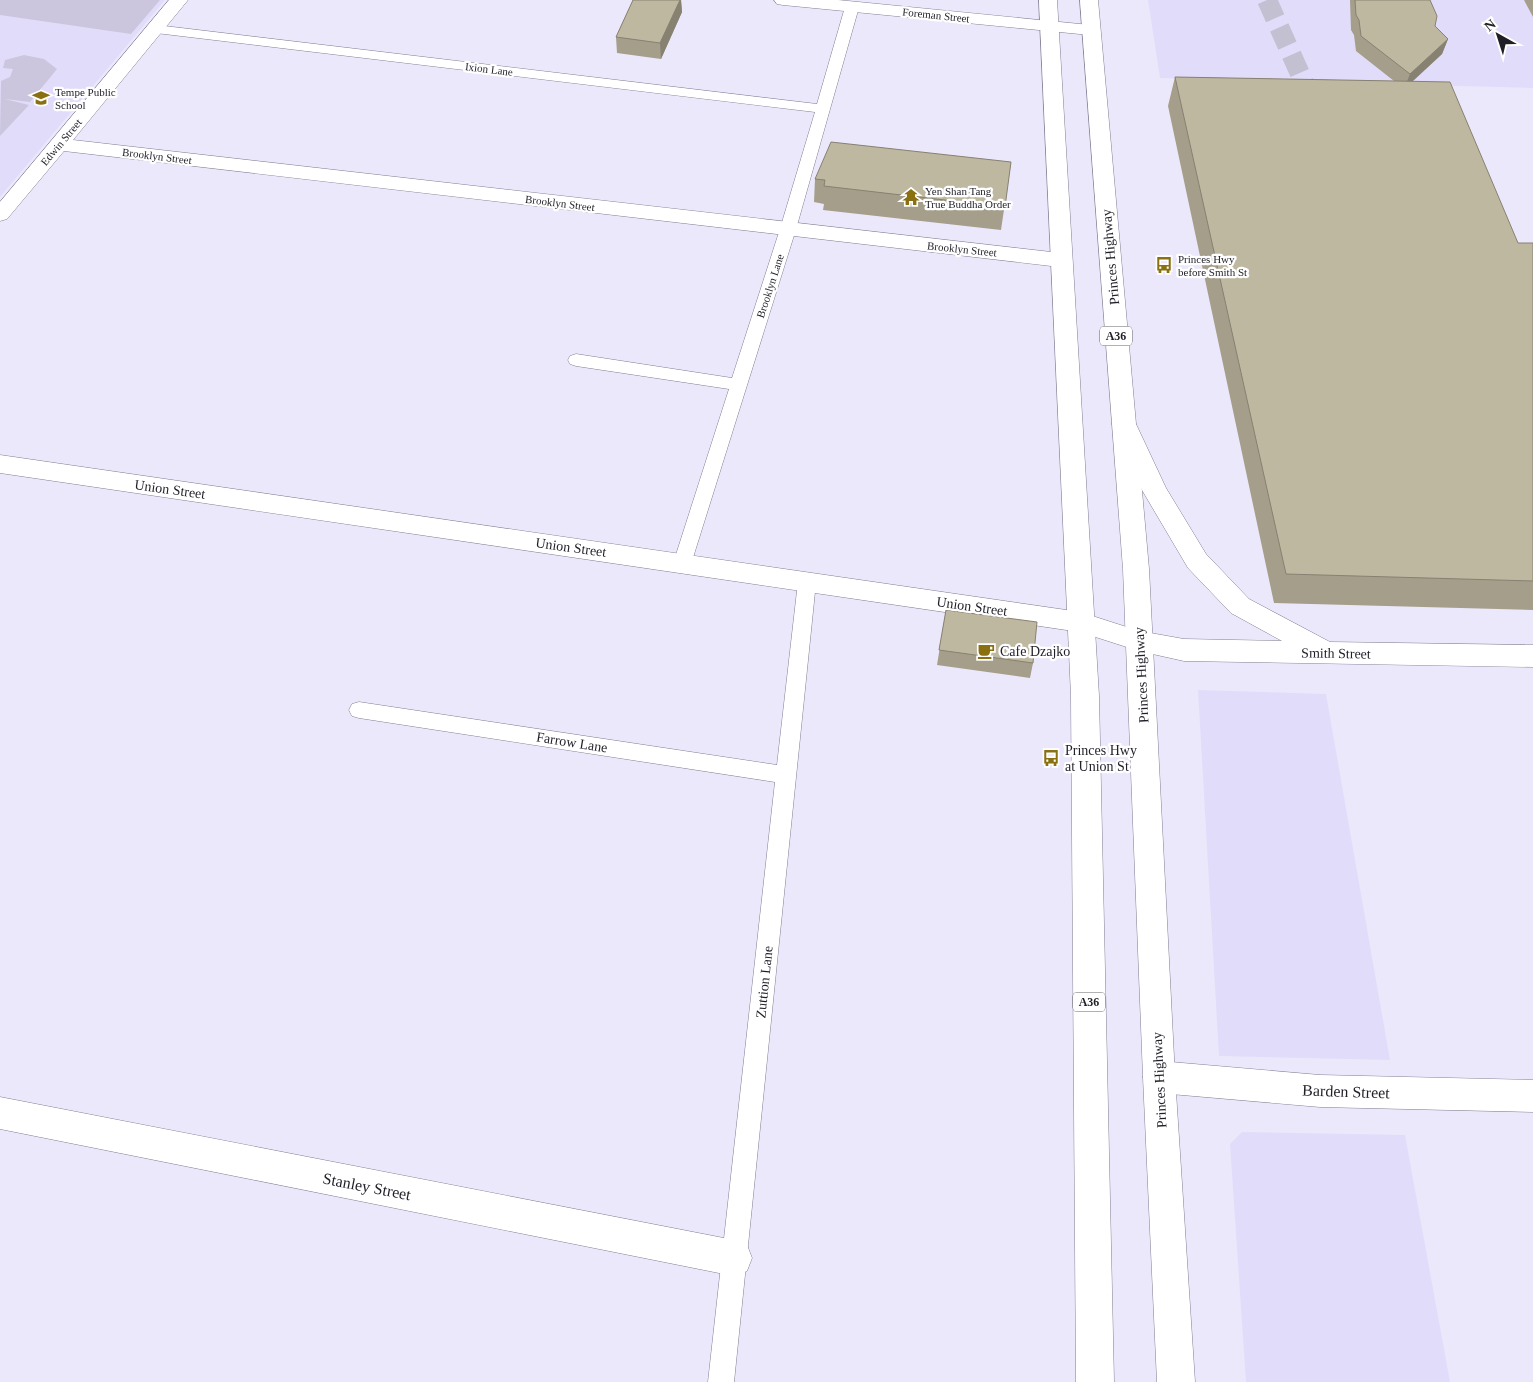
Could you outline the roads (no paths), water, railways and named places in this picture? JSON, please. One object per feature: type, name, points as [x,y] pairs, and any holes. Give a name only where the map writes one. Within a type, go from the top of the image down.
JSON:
[{"type":"main road","name":"Edwin Street","points":[[0,215],[180,0]]},
{"type":"main road","name":"Foreman Street","points":[[783,0],[1090,30]]},
{"type":"main road","name":"A36","points":[[1048,0],[1060,260],[1085,696],[1095,1382]]},
{"type":"main road","name":"Princes Highway","points":[[1089,0],[1136,569],[1148,794],[1159,1078],[1176,1382]]},
{"type":"main road","name":"Brooklyn Street","points":[[59,144],[1060,260]]},
{"type":"main road","points":[[1123,423],[1154,490],[1197,561],[1240,606],[1327,653]]},
{"type":"main road","name":"Union Street","points":[[0,464],[1080,622],[1139,642]]},
{"type":"main road","name":"Smith Street","points":[[1139,642],[1184,650],[1533,656]]},
{"type":"main road","name":"Barden Street","points":[[1159,1078],[1320,1091],[1533,1096]]},
{"type":"main road","name":"Stanley Street","points":[[0,1114],[734,1258]]},
{"type":"lane","name":"Brooklyn Lane","points":[[682,564],[788,229],[852,7]]},
{"type":"lane","name":"Ixion Lane","points":[[156,29],[822,109]]},
{"type":"lane","points":[[576,360],[738,385]]},
{"type":"lane","name":"Zuttion Lane","points":[[721,1382],[807,582]]},
{"type":"lane","name":"Farrow Lane","points":[[359,710],[786,775]]},
{"type":"tunnel","points":[[1267,0],[1318,114]]},
{"type":"place","name":"Tempe Public School","points":[[41,98]]},
{"type":"place","name":"Yen Shan Tang True Buddha Order","points":[[911,197]]},
{"type":"place","name":"Princes Hwy before Smith St","points":[[1164,265]]},
{"type":"place","name":"Cafe Dzajko","points":[[986,651]]},
{"type":"place","name":"Princes Hwy at Union St","points":[[1051,758]]}]
